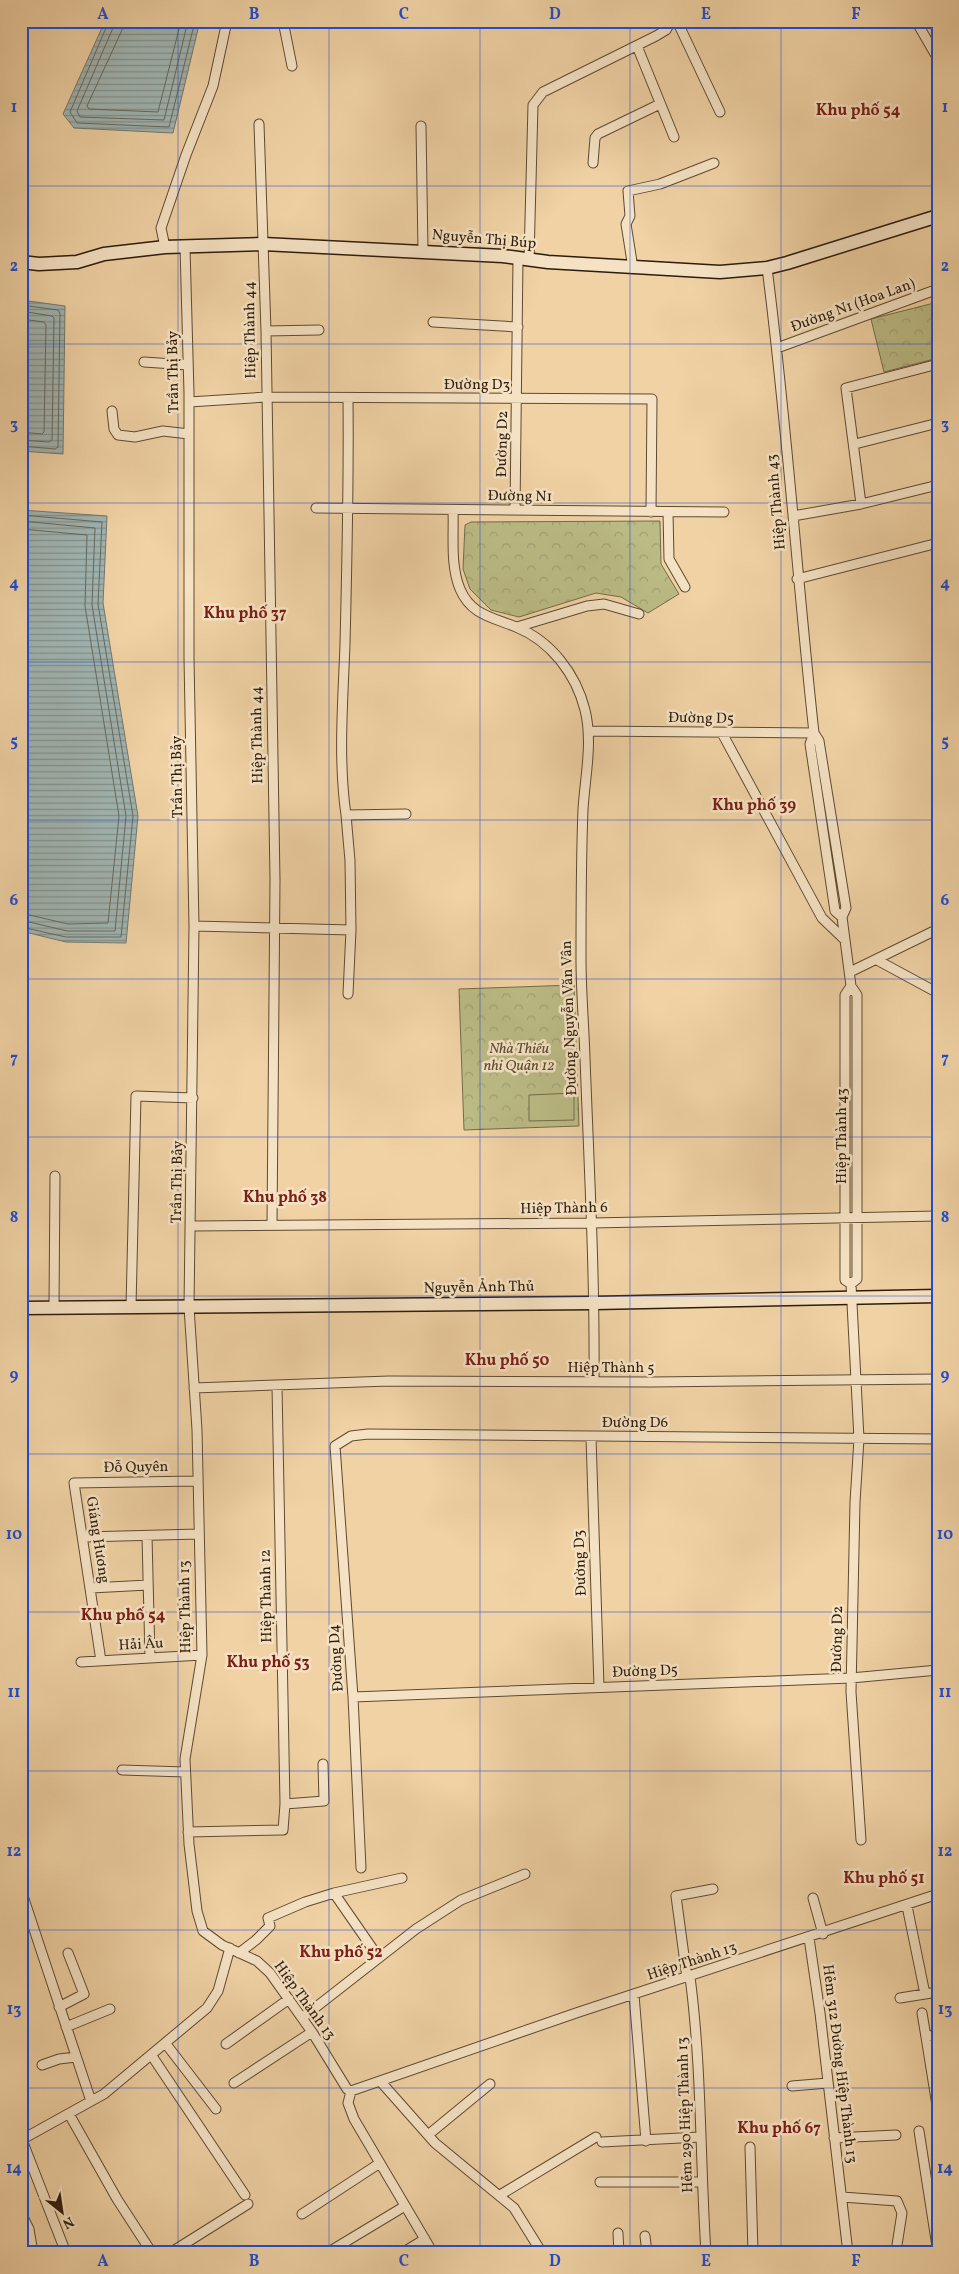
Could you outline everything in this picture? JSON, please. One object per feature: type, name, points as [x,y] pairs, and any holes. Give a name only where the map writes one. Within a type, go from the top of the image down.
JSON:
[{"type":"street","points":[[165,247],[161,228],[186,154],[213,86],[227,21]]},
{"type":"street","points":[[283,21],[292,66]]},
{"type":"street","name":"Đường D2","points":[[516,510],[518,327],[533,105],[542,92],[637,46],[666,30],[671,21]]},
{"type":"street","points":[[677,21],[720,112]]},
{"type":"street","points":[[916,21],[938,59]]},
{"type":"street","points":[[637,46],[674,137]]},
{"type":"street","points":[[593,162],[595,138],[598,134],[660,104]]},
{"type":"street","name":"Hiệp Thành 44","points":[[259,124],[266,331],[274,928],[272,1225]]},
{"type":"street","points":[[422,126],[423,252]]},
{"type":"street","points":[[633,268],[626,224],[630,216],[628,191],[648,187],[714,164]]},
{"type":"street","name":"Nguyễn Thị Búp","points":[[21,262],[39,264],[77,262],[104,254],[165,247],[263,244],[423,252],[633,268],[720,272],[766,268],[938,216]]},
{"type":"street","name":"Trần Thị Bảy","points":[[185,247],[189,402],[189,658],[194,926],[189,1307]]},
{"type":"street","name":"Hiệp Thành 43","points":[[766,268],[777,348],[794,516],[797,579],[814,733],[819,741],[846,908],[842,918],[851,986],[857,995],[857,1280],[851,1291]]},
{"type":"street","name":"Đường N1 (Hoa Lan)","points":[[777,348],[938,289]]},
{"type":"street","points":[[433,322],[518,327]]},
{"type":"street","points":[[266,331],[319,330]]},
{"type":"street","points":[[144,362],[188,365]]},
{"type":"street","points":[[861,504],[855,444],[846,388],[938,364]]},
{"type":"street","name":"Đường D3","points":[[189,402],[266,397],[652,399],[651,512]]},
{"type":"street","points":[[348,398],[349,508],[341,714],[343,792],[350,861],[351,930],[348,994]]},
{"type":"street","points":[[112,411],[114,429],[118,435],[135,437],[163,431],[189,434]]},
{"type":"street","points":[[855,444],[938,423]]},
{"type":"street","points":[[794,516],[861,504],[938,485]]},
{"type":"street","name":"Đường N1","points":[[316,508],[724,512]]},
{"type":"street","name":"Đường Nguyễn Văn Vân","points":[[453,510],[455,575],[463,595],[476,611],[488,618],[517,627],[538,639],[555,654],[567,668],[578,688],[588,731],[584,808],[581,962],[595,1303],[594,1382]]},
{"type":"street","points":[[668,512],[669,559],[685,586]]},
{"type":"street","points":[[797,579],[938,543]]},
{"type":"street","points":[[517,627],[587,606],[604,604],[639,614]]},
{"type":"street","name":"Đường D5","points":[[588,731],[814,733]]},
{"type":"street","points":[[722,733],[822,918],[845,940]]},
{"type":"street","points":[[346,815],[406,814]]},
{"type":"street","points":[[194,926],[351,930]]},
{"type":"street","points":[[850,972],[938,929]]},
{"type":"street","points":[[877,960],[938,993]]},
{"type":"street","name":"Hiệp Thành 43","points":[[851,986],[845,995],[845,1280],[851,1291],[859,1439]]},
{"type":"street","points":[[131,1307],[136,1096],[192,1098]]},
{"type":"street","points":[[54,1308],[55,1176]]},
{"type":"street","name":"Hiệp Thành 6","points":[[191,1226],[592,1223],[938,1216]]},
{"type":"street","name":"Nguyễn Ảnh Thủ","points":[[21,1308],[595,1303],[851,1291],[938,1296]]},
{"type":"street","name":"Hiệp Thành 13","points":[[189,1307],[194,1388],[202,1656],[185,1759],[185,1772],[188,1832],[199,1923],[207,1935],[256,1961],[290,1999],[347,2089],[351,2091],[380,2082],[938,1894]]},
{"type":"street","name":"Hiệp Thành 5","points":[[194,1388],[389,1381],[594,1382],[938,1379]]},
{"type":"street","name":"Hiệp Thành 12","points":[[188,1832],[283,1830],[285,1804],[277,1386]]},
{"type":"street","name":"Đường D6","points":[[335,1446],[351,1436],[368,1434],[938,1439]]},
{"type":"street","name":"Đường D3","points":[[591,1437],[599,1688]]},
{"type":"street","name":"Đường D2","points":[[859,1439],[855,1509],[851,1678],[861,1840]]},
{"type":"street","name":"Đường D4","points":[[335,1446],[353,1697],[361,1868]]},
{"type":"street","name":"Đỗ Quyên","points":[[74,1483],[197,1481]]},
{"type":"street","name":"Giáng Hương","points":[[74,1483],[84,1537],[101,1661]]},
{"type":"street","points":[[84,1537],[198,1534]]},
{"type":"street","points":[[147,1536],[150,1658]]},
{"type":"street","points":[[91,1588],[148,1585]]},
{"type":"street","name":"Hải Âu","points":[[81,1662],[202,1656]]},
{"type":"street","name":"Đường D5","points":[[353,1697],[851,1678],[938,1670]]},
{"type":"street","points":[[285,1804],[324,1801],[323,1764]]},
{"type":"street","points":[[122,1770],[185,1772]]},
{"type":"street","points":[[302,2018],[416,1929],[461,1900],[525,1874]]},
{"type":"street","points":[[239,1953],[270,1926],[268,1918],[305,1902],[334,1893],[402,1878]]},
{"type":"street","name":"Hẻm 290 Hiệp Thành 13","points":[[706,2253],[700,2137],[698,2036],[676,1896],[713,1889]]},
{"type":"street","points":[[21,1890],[39,1941],[58,2007],[91,2101]]},
{"type":"street","points":[[334,1893],[380,1958]]},
{"type":"street","points":[[814,1898],[823,1934]]},
{"type":"street","points":[[907,1906],[926,1994]]},
{"type":"street","name":"Hẻm 312 Đường Hiệp Thành 13","points":[[809,1938],[848,2253]]},
{"type":"street","points":[[66,2253],[21,2140],[104,2094],[152,2056],[207,2008],[218,1991],[230,1948]]},
{"type":"street","points":[[58,2007],[84,1994],[68,1953]]},
{"type":"street","points":[[900,1998],[938,1992]]},
{"type":"street","points":[[634,1995],[646,2141]]},
{"type":"street","points":[[226,2044],[290,1999]]},
{"type":"street","points":[[66,2027],[110,2009]]},
{"type":"street","points":[[922,2013],[938,2112]]},
{"type":"street","points":[[234,2083],[312,2032]]},
{"type":"street","points":[[926,2037],[938,2034]]},
{"type":"street","points":[[166,2044],[216,2109]]},
{"type":"street","points":[[152,2056],[246,2200],[170,2253]]},
{"type":"street","points":[[42,2065],[60,2059],[76,2057]]},
{"type":"street","points":[[380,2082],[428,2135],[500,2194],[514,2208],[541,2252]]},
{"type":"street","points":[[428,2135],[490,2084]]},
{"type":"street","points":[[792,2086],[828,2084]]},
{"type":"street","points":[[351,2091],[348,2104],[354,2119],[433,2253]]},
{"type":"street","points":[[69,2114],[117,2199],[152,2253]]},
{"type":"street","points":[[919,2130],[938,2253]]},
{"type":"street","points":[[834,2138],[896,2135]]},
{"type":"street","points":[[500,2194],[599,2140],[646,2141],[700,2137]]},
{"type":"street","points":[[750,2148],[753,2253]]},
{"type":"street","points":[[302,2214],[380,2163]]},
{"type":"street","points":[[600,2182],[702,2182]]},
{"type":"street","points":[[842,2197],[897,2201],[902,2213],[897,2244]]},
{"type":"street","points":[[326,2253],[405,2206]]},
{"type":"street","points":[[21,2214],[29,2229],[33,2253]]},
{"type":"street","points":[[618,2234],[619,2253]]},
{"type":"street","points":[[645,2236],[647,2253]]},
{"type":"street","points":[[402,2253],[425,2239]]},
{"type":"green space","points":[[934,303],[938,316],[938,358],[884,372],[871,319]]},
{"type":"green space","points":[[660,521],[661,564],[679,594],[648,613],[621,597],[596,593],[519,617],[491,610],[470,589],[463,569],[465,525],[471,522]]},
{"type":"green space","name":"Nhà Thiếu nhi Quận 12","points":[[574,985],[579,1126],[464,1130],[459,989]]},
{"type":"green space","points":[[574,1093],[574,1120],[529,1121],[529,1095]]},
{"type":"water","points":[[105,21],[200,21],[173,133],[74,128],[63,114]]},
{"type":"water","points":[[21,300],[65,306],[63,454],[21,451]]},
{"type":"water","points":[[21,510],[107,516],[103,603],[138,816],[126,943],[66,942],[21,931]]},
{"type":"district","name":"Khu phố 54","points":[[858,111]]},
{"type":"district","name":"Khu phố 37","points":[[245,614]]},
{"type":"district","name":"Khu phố 39","points":[[754,806]]},
{"type":"district","name":"Khu phố 38","points":[[285,1198]]},
{"type":"district","name":"Khu phố 50","points":[[507,1361]]},
{"type":"district","name":"Khu phố 54","points":[[123,1616]]},
{"type":"district","name":"Khu phố 53","points":[[268,1663]]},
{"type":"district","name":"Khu phố 51","points":[[884,1879]]},
{"type":"district","name":"Khu phố 52","points":[[341,1953]]},
{"type":"district","name":"Khu phố 67","points":[[779,2129]]}]
